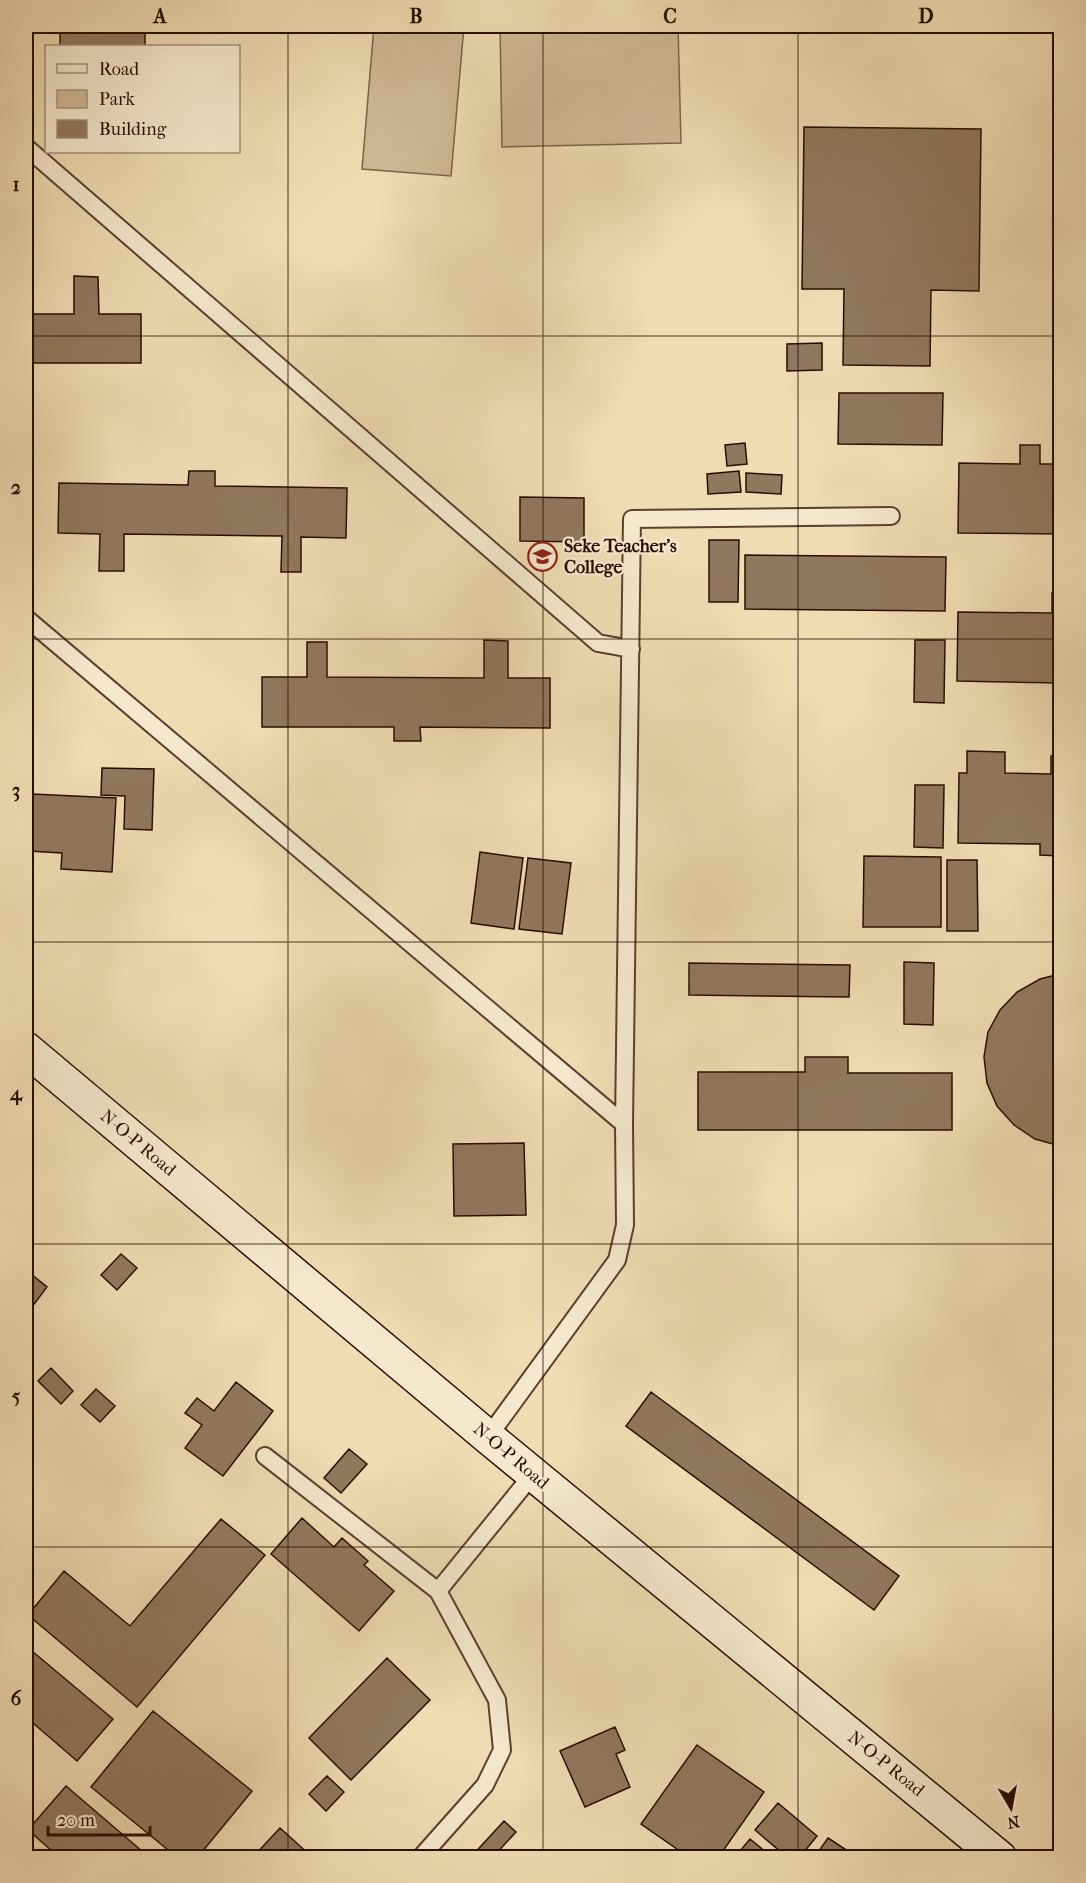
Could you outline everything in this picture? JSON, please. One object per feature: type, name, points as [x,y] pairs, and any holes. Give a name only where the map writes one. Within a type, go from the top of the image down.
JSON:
[{"type":"street","name":"N-O-P Road","points":[[26,1049],[488,1437],[1000,1857]]},
{"type":"lane","points":[[26,147],[598,643],[631,649]]},
{"type":"lane","points":[[488,1437],[617,1260],[625,1225],[624,1124],[632,519],[891,516]]},
{"type":"lane","points":[[26,618],[624,1124]]},
{"type":"lane","points":[[265,1456],[438,1591],[497,1700],[502,1750],[485,1785],[420,1857]]},
{"type":"lane","points":[[438,1591],[533,1474]]},
{"type":"green space","points":[[374,26],[464,26],[451,176],[362,169]]},
{"type":"green space","points":[[500,26],[678,26],[681,143],[502,147]]},
{"type":"building","points":[[60,26],[145,26],[145,45],[60,45]]},
{"type":"building","points":[[804,127],[981,129],[979,291],[931,290],[930,366],[843,365],[844,289],[802,289]]},
{"type":"building","points":[[74,276],[98,277],[99,314],[141,314],[141,363],[26,363],[26,314],[74,314]]},
{"type":"building","points":[[822,343],[822,370],[787,371],[787,344]]},
{"type":"building","points":[[839,393],[943,393],[942,445],[838,444]]},
{"type":"building","points":[[745,443],[747,464],[727,466],[725,445]]},
{"type":"building","points":[[1020,445],[1040,445],[1040,464],[1060,464],[1060,534],[958,533],[959,463],[1020,464]]},
{"type":"building","points":[[189,471],[215,471],[215,486],[347,488],[346,538],[301,537],[301,572],[281,572],[282,536],[124,534],[124,571],[99,571],[100,534],[58,533],[59,483],[188,485]]},
{"type":"building","points":[[739,471],[741,492],[708,494],[707,474]]},
{"type":"building","points":[[746,473],[782,475],[781,494],[746,492]]},
{"type":"building","points":[[520,497],[584,498],[584,542],[520,541]]},
{"type":"building","points":[[709,540],[739,540],[738,602],[709,602]]},
{"type":"building","points":[[745,555],[946,557],[945,611],[745,609]]},
{"type":"building","points":[[1052,593],[1060,593],[1060,683],[957,681],[958,612],[1052,613]]},
{"type":"building","points":[[484,640],[508,641],[508,678],[550,678],[550,728],[420,727],[421,741],[394,741],[394,727],[262,727],[262,677],[307,677],[307,642],[327,642],[327,677],[484,678]]},
{"type":"building","points":[[915,640],[945,640],[944,703],[914,702]]},
{"type":"building","points":[[967,751],[1005,752],[1005,773],[1051,774],[1051,756],[1060,756],[1060,856],[1040,855],[1040,844],[958,843],[959,773],[967,773]]},
{"type":"building","points":[[102,768],[154,769],[152,830],[124,829],[125,796],[101,795]]},
{"type":"building","points":[[915,785],[944,785],[943,848],[914,847]]},
{"type":"building","points":[[32,794],[116,798],[112,872],[61,869],[62,853],[29,851]]},
{"type":"building","points":[[480,852],[523,858],[514,929],[471,923]]},
{"type":"building","points":[[864,856],[941,857],[941,927],[863,927]]},
{"type":"building","points":[[528,858],[571,863],[562,934],[519,929]]},
{"type":"building","points":[[947,860],[977,860],[978,931],[947,931]]},
{"type":"building","points":[[904,962],[934,963],[933,1025],[904,1024]]},
{"type":"building","points":[[689,963],[850,965],[849,997],[689,995]]},
{"type":"building","points":[[1060,974],[1060,1146],[1035,1139],[1014,1125],[997,1106],[987,1083],[984,1057],[988,1032],[1000,1010],[1017,992],[1040,979]]},
{"type":"building","points":[[805,1057],[848,1057],[848,1073],[952,1073],[952,1130],[698,1130],[698,1072],[805,1072]]},
{"type":"building","points":[[524,1143],[526,1215],[454,1216],[453,1144]]},
{"type":"building","points":[[121,1254],[137,1268],[117,1290],[101,1275]]},
{"type":"building","points":[[26,1270],[47,1287],[26,1315]]},
{"type":"building","points":[[51,1368],[73,1391],[61,1404],[38,1381]]},
{"type":"building","points":[[236,1382],[273,1411],[223,1476],[185,1448],[202,1425],[185,1413],[197,1398],[214,1411]]},
{"type":"building","points":[[96,1389],[115,1406],[100,1422],[81,1405]]},
{"type":"building","points":[[651,1392],[899,1576],[874,1610],[626,1426]]},
{"type":"building","points":[[349,1449],[367,1464],[341,1493],[324,1478]]},
{"type":"building","points":[[302,1518],[334,1547],[342,1538],[368,1561],[364,1565],[394,1591],[359,1631],[271,1554]]},
{"type":"building","points":[[221,1519],[265,1555],[137,1707],[28,1615],[64,1571],[130,1626]]},
{"type":"building","points":[[26,1646],[113,1719],[77,1761],[26,1717]]},
{"type":"building","points":[[387,1658],[430,1700],[351,1780],[309,1738]]},
{"type":"building","points":[[153,1711],[252,1791],[197,1858],[178,1858],[91,1787]]},
{"type":"building","points":[[615,1727],[625,1750],[616,1754],[630,1787],[585,1807],[560,1751]]},
{"type":"building","points":[[697,1745],[764,1792],[718,1858],[690,1858],[641,1824]]},
{"type":"building","points":[[327,1776],[344,1792],[326,1811],[309,1794]]},
{"type":"building","points":[[66,1786],[150,1858],[60,1858],[28,1830]]},
{"type":"building","points":[[778,1803],[817,1836],[799,1858],[788,1858],[755,1830]]},
{"type":"building","points":[[504,1821],[516,1832],[492,1858],[470,1858]]},
{"type":"building","points":[[280,1828],[311,1856],[309,1858],[252,1858]]},
{"type":"building","points":[[828,1838],[851,1853],[848,1858],[814,1858]]},
{"type":"building","points":[[750,1839],[773,1858],[734,1858]]},
{"type":"place","name":"Seke Teacher's College","points":[[543,556]]}]
